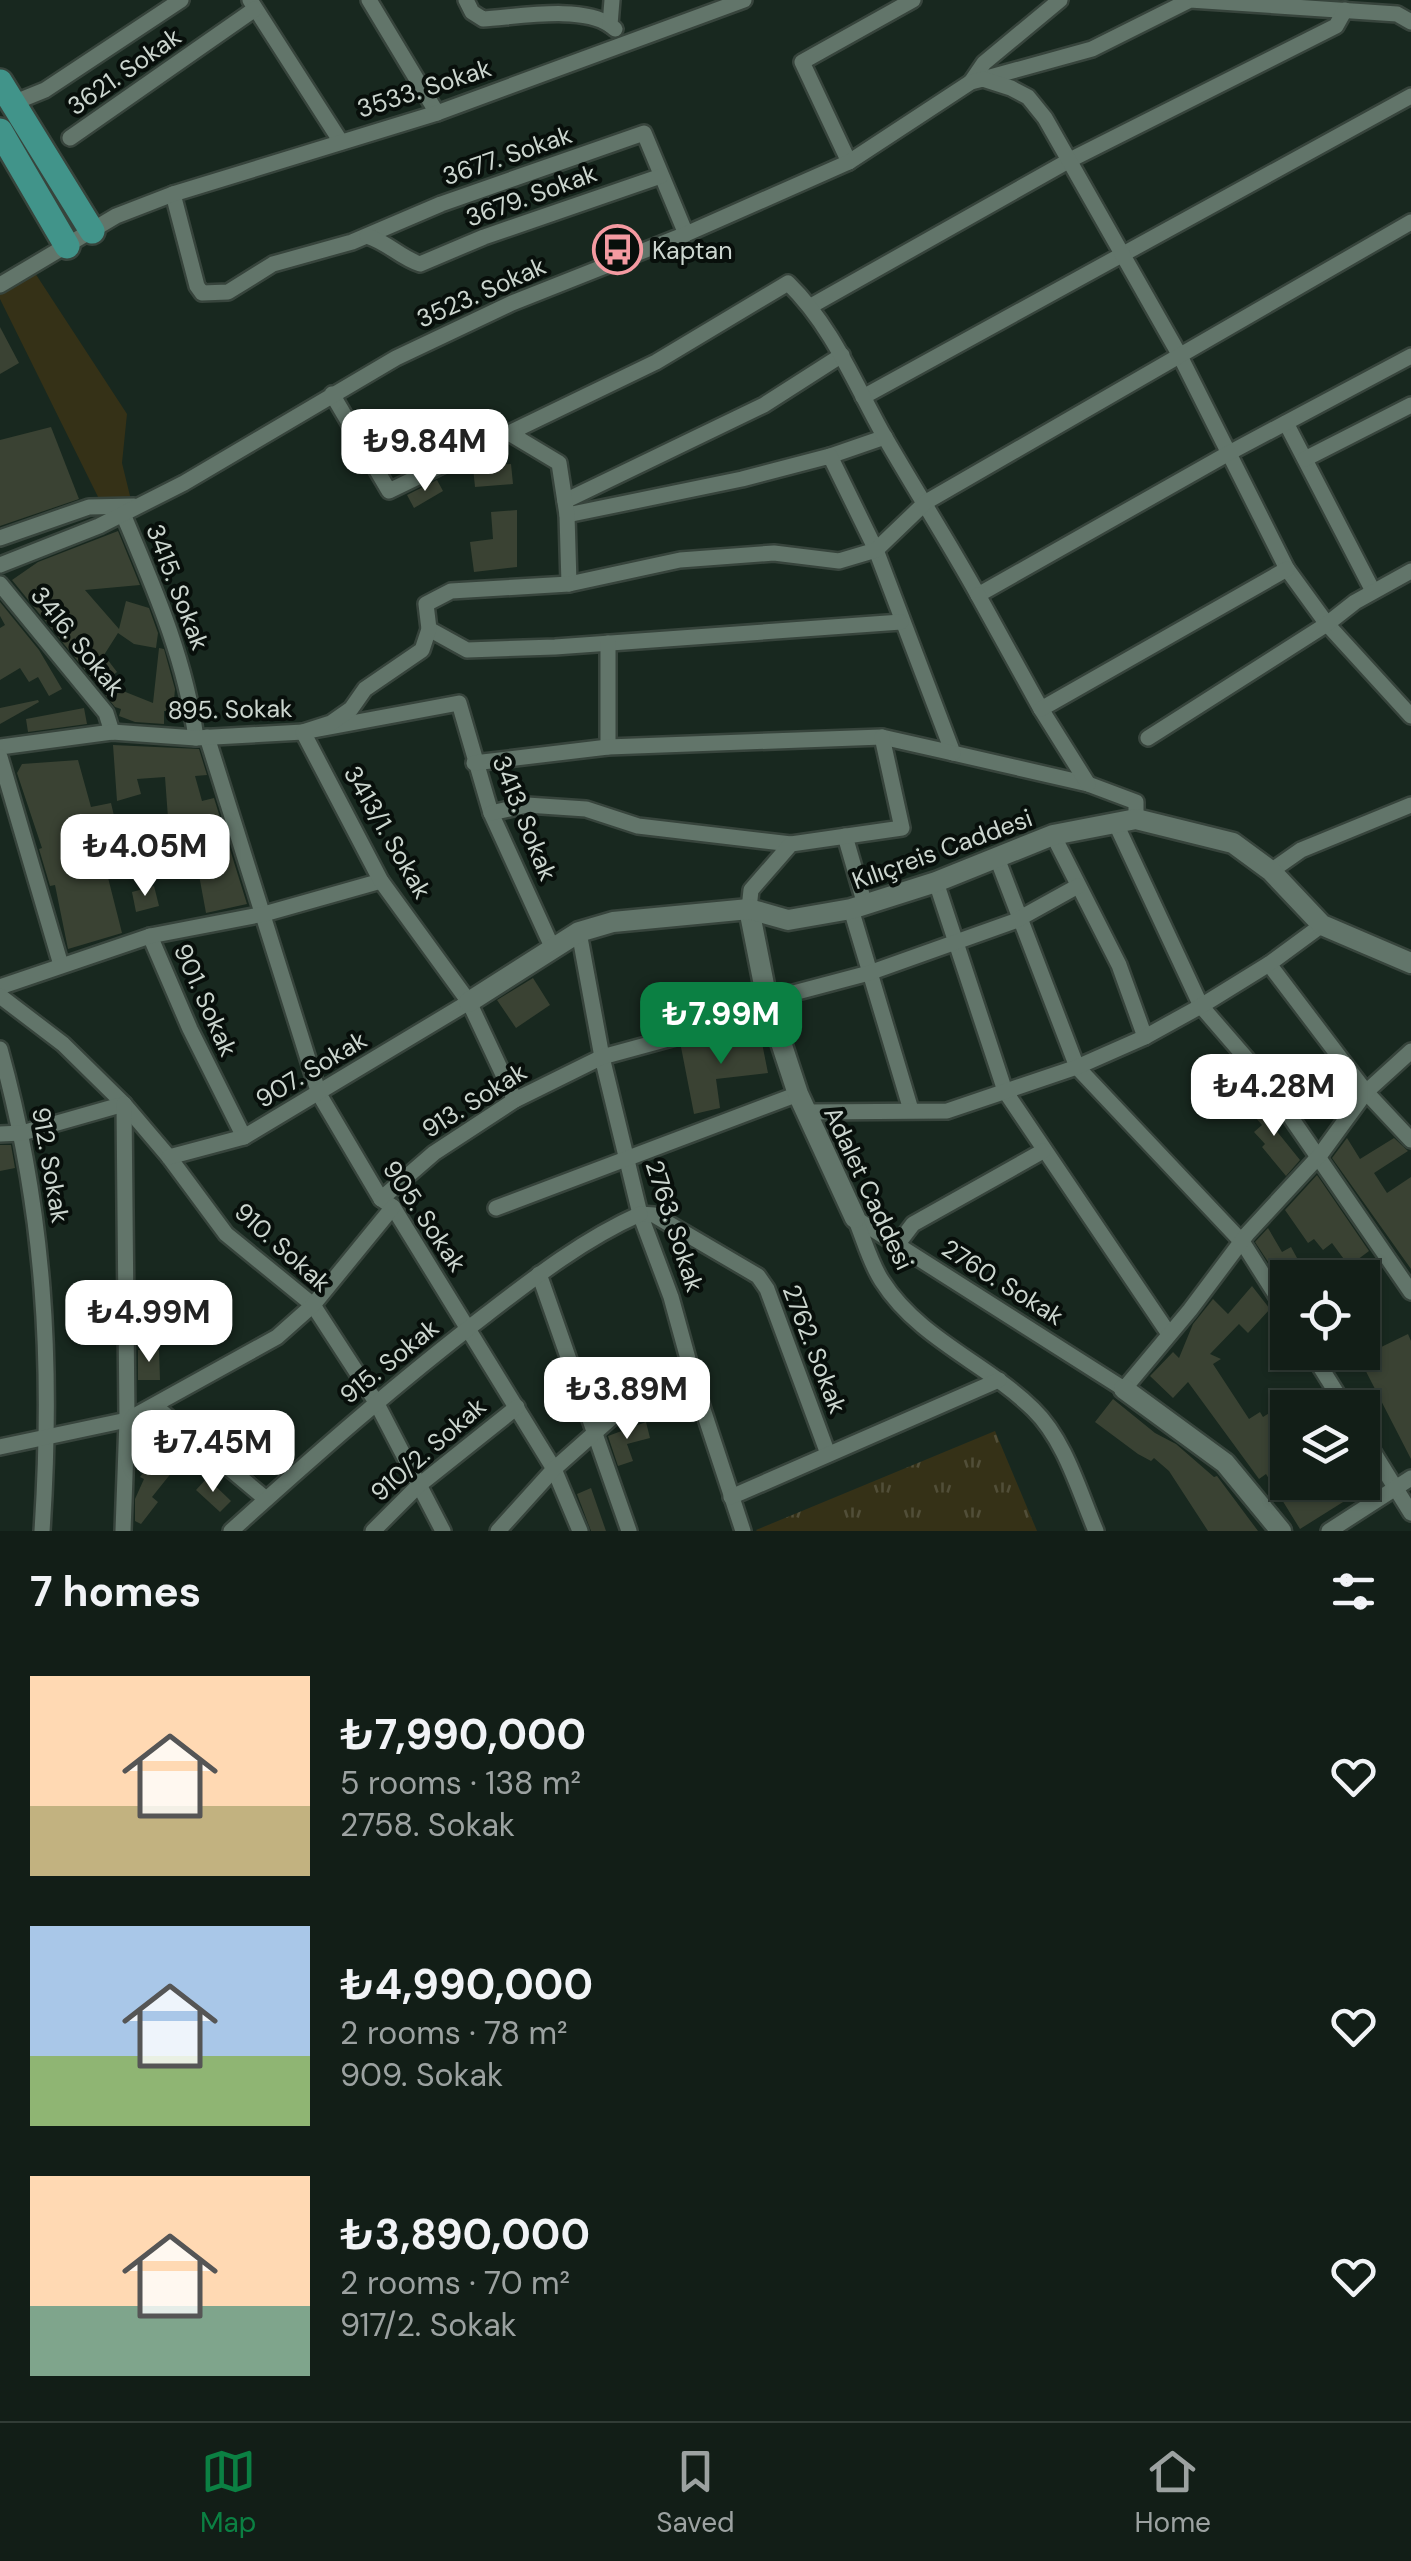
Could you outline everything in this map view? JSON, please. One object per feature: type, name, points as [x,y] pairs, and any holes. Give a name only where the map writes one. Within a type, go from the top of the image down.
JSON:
[{"type":"main road","points":[[7,93],[92,231]]},
{"type":"main road","points":[[0,131],[66,246]]},
{"type":"street","points":[[7,93],[45,90],[181,0]]},
{"type":"street","points":[[369,0],[437,113]]},
{"type":"street","points":[[466,0],[472,12],[484,20],[570,14],[603,20],[630,41]]},
{"type":"street","points":[[610,26],[612,0]]},
{"type":"street","name":"3533. Sokak","points":[[0,285],[116,216],[172,194],[437,113],[744,0]]},
{"type":"street","points":[[849,162],[802,62],[913,0]]},
{"type":"street","points":[[977,80],[1092,49],[1190,0],[1316,4],[1345,10],[1403,12]]},
{"type":"street","points":[[977,80],[984,63],[1055,1]]},
{"type":"street","points":[[252,5],[341,142]]},
{"type":"street","name":"3621. Sokak","points":[[70,138],[252,5]]},
{"type":"street","points":[[811,306],[1070,160],[1336,26],[1345,10]]},
{"type":"street","points":[[977,80],[998,82],[1028,97],[1046,118],[1179,354],[1288,569],[1327,624],[1411,716]]},
{"type":"street","name":"3523. Sokak","points":[[8,562],[131,510],[266,437],[396,358],[512,302],[686,234],[849,162],[977,80]]},
{"type":"street","points":[[864,397],[1411,96]]},
{"type":"street","name":"3677. Sokak","points":[[172,194],[202,293],[228,292],[273,264],[367,236],[386,225],[644,134],[660,176]]},
{"type":"street","points":[[660,176],[686,234]]},
{"type":"street","name":"3679. Sokak","points":[[367,236],[391,245],[420,264],[484,237],[660,176]]},
{"type":"street","points":[[303,732],[331,722],[350,709],[365,690],[422,650],[428,629],[426,604],[451,591],[569,584],[680,560],[774,553],[839,561],[876,550],[926,502],[1411,222]]},
{"type":"street","points":[[332,394],[390,491],[656,362],[788,284],[811,306],[842,355],[1088,784]]},
{"type":"street","points":[[566,508],[764,405],[842,355]]},
{"type":"street","points":[[978,595],[1411,356]]},
{"type":"street","points":[[1304,459],[1411,406]]},
{"type":"street","points":[[1286,424],[1372,591]]},
{"type":"street","points":[[509,432],[559,464],[566,508],[569,584]]},
{"type":"street","points":[[566,508],[742,479],[830,456],[885,436]]},
{"type":"street","points":[[830,456],[876,550],[953,753]]},
{"type":"street","points":[[0,538],[89,507],[131,510]]},
{"type":"street","name":"3415. Sokak","points":[[131,510],[173,634],[201,737],[264,914]]},
{"type":"street","points":[[1042,709],[1288,569]]},
{"type":"street","points":[[1148,738],[1372,591],[1411,572]]},
{"type":"street","name":"3416. Sokak","points":[[0,584],[106,713],[112,732]]},
{"type":"street","points":[[428,629],[467,650],[901,622]]},
{"type":"street","points":[[608,643],[608,747]]},
{"type":"street","name":"895. Sokak","points":[[0,747],[112,732],[201,737],[303,732],[460,703]]},
{"type":"street","name":"3413. Sokak","points":[[460,703],[491,813],[553,949]]},
{"type":"street","name":"3413/1. Sokak","points":[[303,732],[382,881],[470,1002],[516,1100]]},
{"type":"street","points":[[491,813],[527,805],[586,809],[638,826],[791,844],[902,828],[882,738]]},
{"type":"street","points":[[474,762],[608,747],[882,738],[1088,784],[1136,802],[1126,821],[1201,1006],[1265,1080],[1411,1292]]},
{"type":"street","points":[[0,757],[61,964]]},
{"type":"street","points":[[1271,870],[1301,850],[1409,810]]},
{"type":"street","name":"Kılıçreis Caddesi","points":[[470,1002],[579,932],[614,922],[749,909],[788,920],[858,907],[936,882],[1053,835],[1126,821],[1233,843],[1271,870],[1322,924],[1411,964]]},
{"type":"street","points":[[1053,835],[1118,965],[1145,1037]]},
{"type":"street","points":[[845,836],[869,973],[911,1110]]},
{"type":"street","points":[[749,909],[751,890],[791,844]]},
{"type":"street","points":[[997,858],[1077,1067],[1243,1242],[1270,1285]]},
{"type":"street","points":[[0,987],[150,936],[264,914],[382,881]]},
{"type":"street","points":[[936,882],[1005,1091],[1169,1334]]},
{"type":"street","name":"913. Sokak","points":[[0,1447],[127,1420],[276,1337],[313,1304],[387,1203],[434,1153],[516,1100],[602,1057],[956,942],[1021,917],[1078,886]]},
{"type":"street","name":"Adalet Caddesi","points":[[749,909],[769,1005],[803,1103],[880,1280],[931,1334],[1036,1411],[1057,1442],[1096,1531]]},
{"type":"street","name":"905. Sokak","points":[[264,914],[319,1094],[517,1406],[554,1469],[580,1531]]},
{"type":"street","points":[[496,1208],[626,1156],[803,1103],[947,1110],[1077,1067],[1145,1037],[1201,1006],[1269,964],[1322,924]]},
{"type":"street","name":"2763. Sokak","points":[[579,932],[602,1057],[640,1214],[671,1296],[742,1531]]},
{"type":"street","name":"901. Sokak","points":[[150,936],[190,1029],[244,1137]]},
{"type":"street","points":[[1269,964],[1366,1092],[1411,1140]]},
{"type":"street","name":"910. Sokak","points":[[0,996],[64,1044],[124,1104],[169,1156],[226,1234],[313,1304],[376,1402],[442,1531]]},
{"type":"street","name":"907. Sokak","points":[[169,1156],[244,1137],[470,1002]]},
{"type":"street","name":"912. Sokak","points":[[0,1049],[22,1134],[44,1276],[48,1439],[42,1531]]},
{"type":"street","points":[[1281,1531],[1226,1462],[1124,1389],[1246,1234],[1320,1155],[1366,1092],[1411,1051]]},
{"type":"street","points":[[0,1134],[22,1134],[124,1104],[127,1420],[123,1531]]},
{"type":"street","points":[[897,1245],[913,1224],[1043,1151]]},
{"type":"street","name":"915. Sokak","points":[[231,1531],[376,1402],[468,1328],[539,1274],[614,1225],[640,1214]]},
{"type":"street","name":"2762. Sokak","points":[[640,1214],[654,1215],[758,1276],[767,1289],[828,1454]]},
{"type":"street","name":"2760. Sokak","points":[[855,1218],[1124,1389]]},
{"type":"street","points":[[539,1274],[629,1531]]},
{"type":"street","points":[[730,1498],[998,1380]]},
{"type":"street","points":[[498,1531],[554,1469],[626,1405],[696,1388]]},
{"type":"street","points":[[155,1406],[266,1499]]},
{"type":"street","name":"910/2. Sokak","points":[[373,1531],[418,1486],[517,1406]]},
{"type":"street","points":[[1380,1462],[1411,1513]]},
{"type":"street","points":[[1329,1531],[1411,1478]]},
{"type":"green space","points":[[35,273],[127,414],[122,463],[131,500],[104,509],[0,299],[0,294]]},
{"type":"green space","points":[[995,1431],[1037,1531],[756,1530]]},
{"type":"building","points":[[0,327],[19,363],[0,374]]},
{"type":"building","points":[[51,427],[79,499],[0,526],[0,440]]},
{"type":"building","points":[[511,464],[513,484],[475,487],[473,467]]},
{"type":"building","points":[[437,480],[443,491],[414,508],[407,495]]},
{"type":"building","points":[[517,510],[517,567],[474,572],[470,542],[493,539],[491,512]]},
{"type":"building","points":[[118,531],[140,585],[85,590],[119,629],[126,601],[149,608],[158,633],[156,648],[134,644],[118,633],[104,655],[117,672],[103,683],[153,703],[159,648],[164,649],[175,689],[173,711],[164,711],[164,724],[135,722],[119,716],[121,709],[115,707],[12,580],[38,562]]},
{"type":"building","points":[[0,602],[39,650],[62,689],[49,696],[38,677],[29,682],[20,668],[0,680],[0,628],[5,625]]},
{"type":"building","points":[[39,702],[0,724],[0,708]]},
{"type":"building","points":[[84,708],[87,724],[28,732],[26,719]]},
{"type":"building","points":[[113,745],[199,749],[207,775],[195,776],[202,801],[214,798],[247,904],[206,913],[199,875],[187,879],[183,866],[172,868],[171,854],[184,851],[180,817],[168,818],[165,777],[137,779],[141,794],[117,801]]},
{"type":"building","points":[[78,760],[91,807],[111,803],[119,837],[99,842],[122,933],[68,949],[55,885],[50,886],[17,773],[22,764]]},
{"type":"building","points":[[146,831],[149,855],[127,858],[123,835]]},
{"type":"building","points":[[154,886],[159,906],[136,912],[132,892]]},
{"type":"building","points":[[533,978],[550,1005],[516,1028],[497,1000]]},
{"type":"building","points":[[760,1033],[768,1073],[716,1079],[720,1108],[694,1114],[681,1047]]},
{"type":"building","points":[[1260,1100],[1281,1124],[1275,1129],[1300,1160],[1286,1176],[1254,1132],[1262,1125],[1249,1110]]},
{"type":"building","points":[[1347,1138],[1360,1159],[1394,1138],[1408,1151],[1374,1173],[1387,1193],[1411,1177],[1411,1269],[1332,1158]]},
{"type":"building","points":[[0,1145],[11,1145],[15,1168],[0,1171]]},
{"type":"building","points":[[1317,1175],[1369,1251],[1357,1260],[1345,1260],[1332,1243],[1323,1250],[1314,1239],[1308,1243],[1285,1210]]},
{"type":"building","points":[[1268,1228],[1282,1252],[1291,1247],[1298,1260],[1270,1260],[1270,1265],[1255,1242]]},
{"type":"building","points":[[1252,1286],[1270,1309],[1248,1333],[1239,1324],[1210,1354],[1221,1359],[1213,1364],[1249,1419],[1260,1412],[1263,1417],[1270,1413],[1270,1480],[1266,1474],[1259,1479],[1188,1382],[1173,1398],[1150,1376],[1173,1352],[1179,1358],[1193,1324],[1213,1299],[1228,1314]]},
{"type":"building","points":[[1408,1334],[1411,1459],[1380,1399],[1380,1390],[1376,1390],[1365,1370],[1380,1370],[1380,1348]]},
{"type":"building","points":[[138,1350],[159,1350],[160,1380],[138,1380]]},
{"type":"building","points":[[1113,1399],[1217,1476],[1258,1531],[1208,1531],[1169,1471],[1095,1422]]},
{"type":"building","points":[[646,1422],[650,1438],[627,1444],[633,1461],[618,1466],[608,1436]]},
{"type":"building","points":[[186,1446],[196,1455],[181,1474],[170,1466]]},
{"type":"building","points":[[154,1458],[172,1472],[152,1497],[158,1502],[141,1524],[135,1521],[135,1499],[144,1479],[140,1477]]},
{"type":"building","points":[[207,1478],[231,1501],[220,1512],[196,1490]]},
{"type":"building","points":[[591,1488],[606,1531],[591,1531],[577,1494]]},
{"type":"building","points":[[1282,1500],[1346,1500],[1300,1529]]},
{"type":"place","name":"Kaptan","points":[[617,250]]}]
